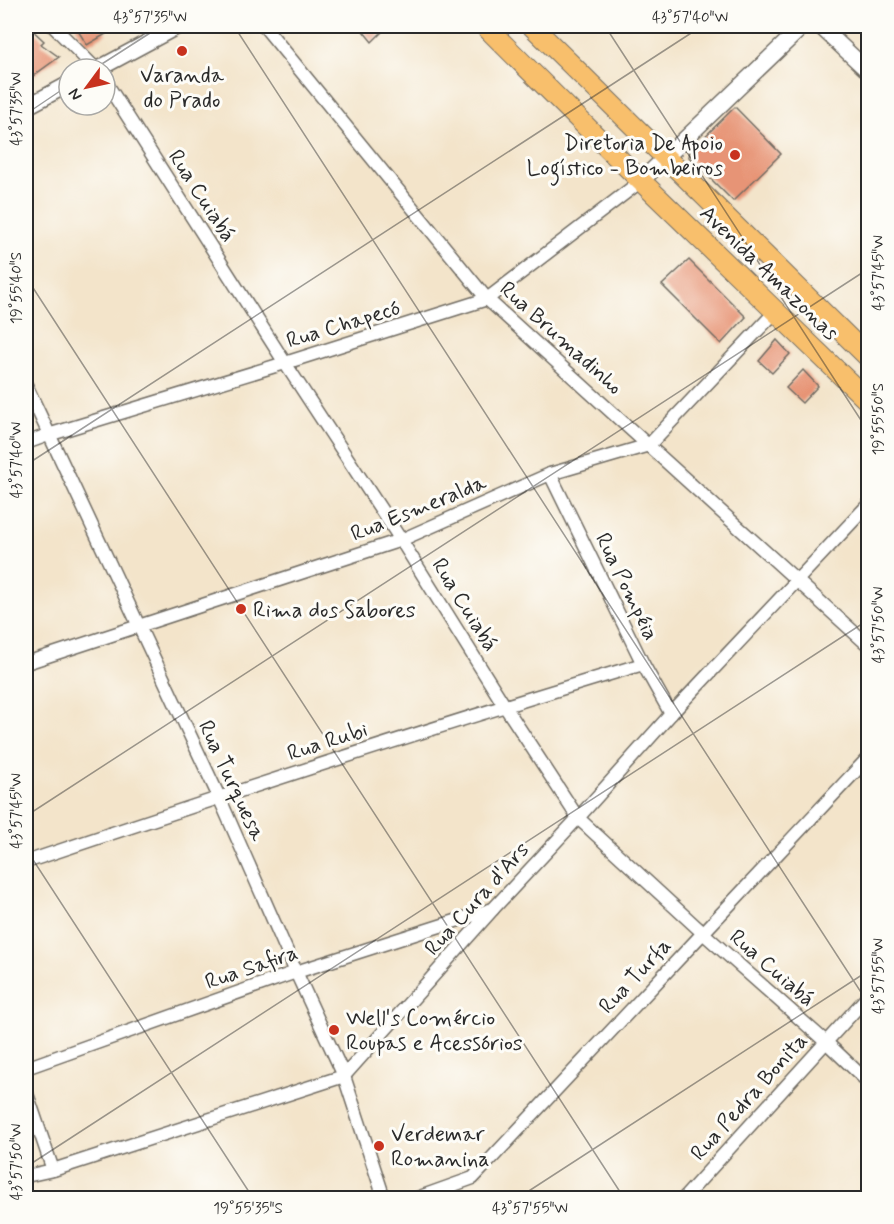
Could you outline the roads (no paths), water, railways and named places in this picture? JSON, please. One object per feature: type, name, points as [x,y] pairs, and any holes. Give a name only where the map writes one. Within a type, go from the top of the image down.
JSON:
[{"type":"main road","name":"Avenida Amazonas","points":[[485,26],[868,401]]},
{"type":"main road","name":"Avenida Amazonas","points":[[532,26],[868,357]]},
{"type":"street","points":[[53,26],[85,57]]},
{"type":"street","points":[[117,58],[178,26]]},
{"type":"street","name":"Rua Brumadinho","points":[[264,26],[488,299],[868,645]]},
{"type":"street","points":[[641,181],[803,26]]},
{"type":"street","points":[[820,26],[868,71]]},
{"type":"street","points":[[26,107],[57,90]]},
{"type":"street","name":"Rua Cuiabá","points":[[117,100],[578,818],[868,1082]]},
{"type":"street","name":"Rua Chapecó","points":[[26,443],[488,299],[641,181]]},
{"type":"street","points":[[649,445],[776,311]]},
{"type":"street","name":"Rua Turquesa","points":[[26,385],[219,797],[344,1076],[384,1198]]},
{"type":"street","name":"Rua Esmeralda","points":[[26,663],[401,540],[550,474],[649,445]]},
{"type":"street","name":"Rua Pompéia","points":[[550,474],[643,664],[671,714]]},
{"type":"street","name":"Rua Cura d'Ars","points":[[344,1076],[671,714],[868,505]]},
{"type":"street","name":"Rua Rubi","points":[[26,862],[504,705],[643,664]]},
{"type":"street","name":"Rua Turfa","points":[[417,1198],[473,1178],[868,758]]},
{"type":"street","name":"Rua Safira","points":[[26,1068],[296,972],[493,909]]},
{"type":"street","name":"Rua Pedra Bonita","points":[[684,1198],[868,996]]},
{"type":"street","points":[[26,1176],[53,1170],[344,1076]]},
{"type":"street","points":[[26,1091],[53,1170]]},
{"type":"place","name":"Varanda do Prado","points":[[182,51]]},
{"type":"place","name":"Diretoria De Apoio Logístico - Bombeiros","points":[[735,155]]},
{"type":"place","name":"Rima dos Sabores","points":[[241,609]]},
{"type":"place","name":"Well's Comércio Roupas e Acessórios","points":[[334,1030]]},
{"type":"place","name":"Verdemar Romanina","points":[[379,1146]]}]
